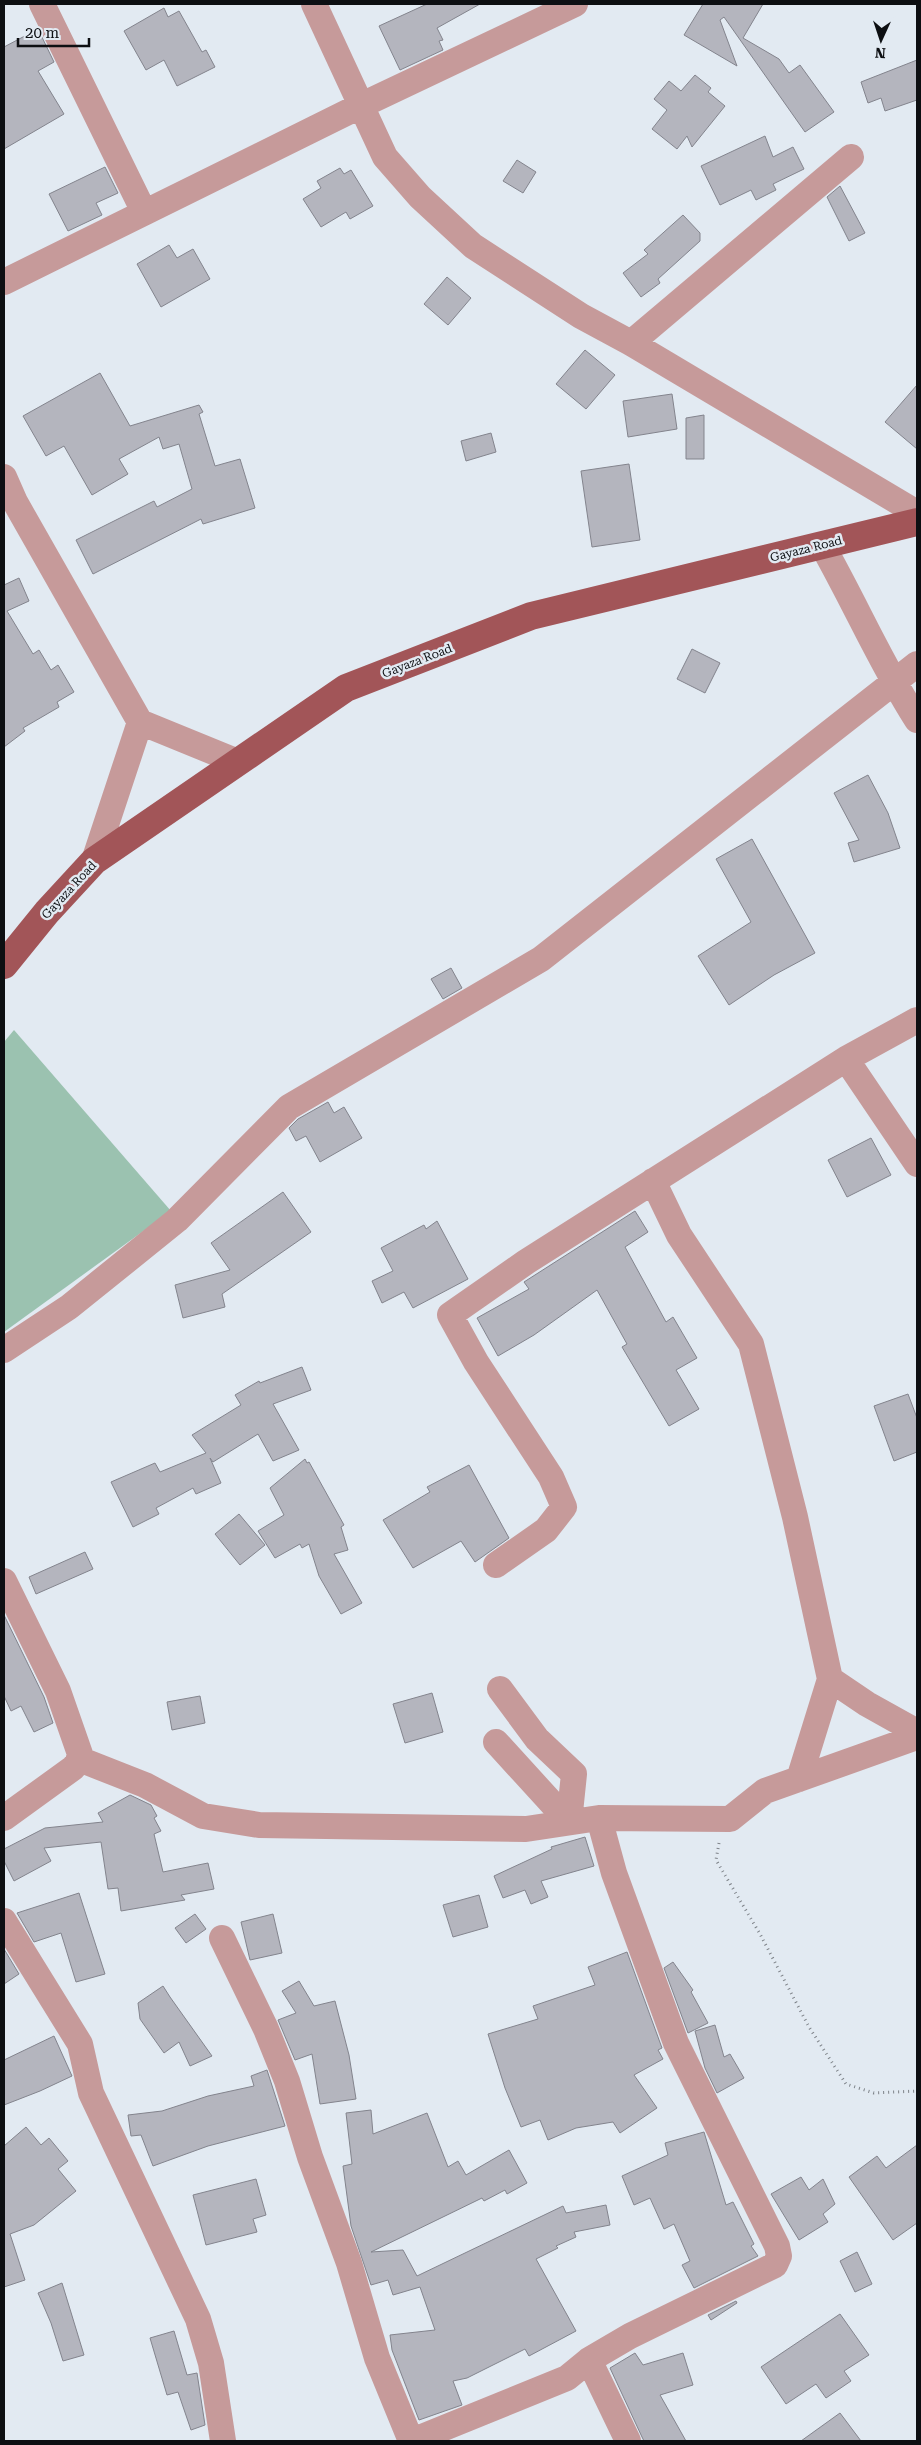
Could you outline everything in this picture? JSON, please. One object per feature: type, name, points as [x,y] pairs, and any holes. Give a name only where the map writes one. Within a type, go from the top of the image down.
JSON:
[{"type":"main road","name":"Gayaza Road","points":[[4,965],[47,912],[94,861],[346,688],[531,616],[917,522]]},
{"type":"street","points":[[42,4],[144,212]]},
{"type":"street","points":[[314,4],[385,157],[420,197],[473,246],[581,316],[631,343],[917,513]]},
{"type":"street","points":[[4,282],[362,105],[575,4]]},
{"type":"street","points":[[631,343],[851,157]]},
{"type":"street","points":[[4,477],[15,502],[140,722],[238,762]]},
{"type":"street","points":[[822,545],[843,582],[892,682],[917,720]]},
{"type":"street","points":[[4,1350],[69,1307],[177,1220],[290,1107],[541,959],[917,664]]},
{"type":"street","points":[[94,861],[140,722]]},
{"type":"street","points":[[496,1565],[546,1530],[564,1507],[551,1477],[476,1362],[450,1315],[526,1262],[846,1059],[917,1020]]},
{"type":"street","points":[[846,1059],[917,1164]]},
{"type":"street","points":[[653,1181],[679,1235],[751,1344],[795,1517],[830,1679],[799,1779]]},
{"type":"street","points":[[4,1581],[58,1691],[79,1759]]},
{"type":"street","points":[[830,1679],[867,1704],[917,1732]]},
{"type":"street","points":[[500,1689],[537,1739],[574,1774],[568,1822]]},
{"type":"street","points":[[79,1759],[145,1785],[204,1816],[259,1825],[526,1829],[599,1818],[730,1819],[765,1791],[917,1737]]},
{"type":"street","points":[[496,1742],[568,1822]]},
{"type":"street","points":[[4,1818],[73,1768],[79,1759]]},
{"type":"street","points":[[222,1938],[266,2029],[287,2082],[310,2157],[349,2263],[377,2358],[412,2441],[540,2391],[567,2378],[589,2360],[630,2336],[775,2265],[779,2256],[778,2246],[676,2043],[614,1873],[599,1818]]},
{"type":"street","points":[[4,1921],[80,2044],[91,2093],[198,2319],[211,2363],[223,2441]]},
{"type":"street","points":[[589,2360],[628,2441]]},
{"type":"path","points":[[722,1820],[716,1860],[760,1934],[809,2027],[846,2084],[874,2093],[917,2091]]},
{"type":"green space","points":[[14,1030],[171,1211],[4,1332],[4,1042]]},
{"type":"building","points":[[427,4],[480,4],[437,28],[443,40],[439,41],[443,50],[400,70],[379,26]]},
{"type":"building","points":[[703,4],[763,4],[743,38],[779,59],[789,73],[800,65],[834,112],[805,132],[724,17],[720,20],[737,66],[684,35]]},
{"type":"building","points":[[164,8],[168,17],[179,11],[202,52],[206,50],[215,67],[177,86],[164,60],[146,70],[124,31]]},
{"type":"building","points":[[38,29],[54,62],[38,71],[64,114],[4,149],[4,47]]},
{"type":"building","points":[[917,60],[917,100],[885,111],[881,98],[868,103],[861,82]]},
{"type":"building","points":[[695,75],[711,88],[708,92],[725,106],[692,147],[687,136],[677,149],[652,129],[667,110],[654,99],[669,81],[681,91]]},
{"type":"building","points":[[765,136],[773,157],[793,147],[804,169],[773,184],[776,190],[756,200],[751,190],[720,205],[701,166]]},
{"type":"building","points":[[517,160],[536,172],[523,193],[503,181]]},
{"type":"building","points":[[105,167],[118,193],[96,203],[102,215],[68,231],[49,194]]},
{"type":"building","points":[[340,168],[344,174],[351,170],[373,206],[350,219],[346,212],[321,227],[303,199],[321,188],[317,181]]},
{"type":"building","points":[[840,186],[865,233],[849,241],[827,197]]},
{"type":"building","points":[[683,215],[700,233],[700,241],[658,279],[660,283],[641,297],[623,273],[648,254],[644,250]]},
{"type":"building","points":[[169,245],[177,258],[193,249],[210,279],[161,307],[137,264]]},
{"type":"building","points":[[447,277],[471,298],[448,325],[424,304]]},
{"type":"building","points":[[585,350],[615,375],[586,409],[556,384]]},
{"type":"building","points":[[100,373],[130,426],[199,405],[203,412],[199,414],[215,466],[240,459],[255,508],[203,524],[201,519],[93,574],[76,540],[154,501],[157,507],[192,489],[179,444],[163,449],[159,437],[119,459],[128,474],[92,495],[64,446],[46,456],[23,416]]},
{"type":"building","points":[[917,385],[917,449],[885,422]]},
{"type":"building","points":[[672,394],[677,429],[628,437],[623,401]]},
{"type":"building","points":[[704,415],[704,459],[686,459],[686,418]]},
{"type":"building","points":[[491,433],[496,452],[466,461],[461,441]]},
{"type":"building","points":[[629,464],[640,540],[592,547],[581,471]]},
{"type":"building","points":[[19,578],[29,601],[7,611],[33,654],[39,650],[51,670],[58,665],[74,692],[57,702],[59,707],[23,728],[25,731],[4,747],[4,585]]},
{"type":"building","points":[[692,649],[720,663],[705,693],[677,679]]},
{"type":"building","points":[[868,775],[888,813],[900,848],[854,862],[848,843],[859,840],[834,793]]},
{"type":"building","points":[[752,839],[815,953],[774,975],[729,1005],[698,956],[751,922],[716,859]]},
{"type":"building","points":[[451,968],[462,988],[443,999],[431,979]]},
{"type":"building","points":[[328,1102],[334,1113],[344,1107],[362,1138],[320,1162],[306,1136],[296,1141],[289,1128],[298,1119]]},
{"type":"building","points":[[871,1138],[891,1175],[847,1197],[828,1160]]},
{"type":"building","points":[[283,1192],[311,1232],[222,1294],[225,1307],[183,1318],[175,1285],[230,1270],[211,1243]]},
{"type":"building","points":[[635,1211],[648,1232],[625,1247],[666,1322],[673,1317],[697,1358],[676,1370],[699,1409],[669,1426],[622,1347],[627,1344],[597,1290],[534,1335],[498,1356],[477,1318],[529,1289],[524,1282]]},
{"type":"building","points":[[437,1221],[468,1279],[413,1308],[404,1292],[382,1303],[372,1281],[393,1271],[381,1248],[424,1225],[426,1229]]},
{"type":"building","points":[[302,1367],[311,1390],[273,1404],[299,1450],[273,1461],[258,1434],[213,1462],[210,1458],[221,1483],[196,1494],[193,1488],[156,1508],[159,1514],[133,1527],[111,1482],[155,1463],[160,1472],[206,1453],[192,1435],[241,1405],[235,1395],[259,1381],[260,1383]]},
{"type":"building","points":[[908,1394],[917,1418],[917,1452],[894,1461],[874,1406]]},
{"type":"building","points":[[305,1459],[307,1463],[309,1462],[344,1525],[341,1527],[348,1550],[334,1554],[362,1603],[341,1614],[319,1576],[309,1544],[302,1548],[300,1544],[275,1558],[258,1531],[284,1515],[270,1488]]},
{"type":"building","points":[[469,1465],[509,1538],[475,1562],[461,1541],[413,1568],[383,1520],[430,1492],[427,1487]]},
{"type":"building","points":[[239,1514],[265,1545],[240,1565],[215,1534]]},
{"type":"building","points":[[85,1552],[93,1569],[36,1594],[29,1577]]},
{"type":"building","points":[[4,1615],[44,1697],[53,1723],[34,1732],[21,1706],[11,1711],[4,1696]]},
{"type":"building","points":[[432,1693],[443,1732],[405,1743],[393,1704]]},
{"type":"building","points":[[200,1696],[205,1723],[172,1730],[167,1702]]},
{"type":"building","points":[[130,1795],[151,1805],[157,1816],[154,1818],[161,1831],[154,1834],[163,1872],[208,1863],[214,1889],[181,1895],[185,1900],[121,1911],[118,1888],[108,1889],[101,1842],[44,1848],[51,1861],[14,1881],[4,1861],[4,1849],[45,1828],[103,1822],[98,1813]]},
{"type":"building","points":[[585,1837],[594,1866],[541,1881],[548,1897],[531,1904],[525,1890],[503,1898],[494,1876],[552,1849],[551,1847]]},
{"type":"building","points":[[79,1893],[105,1974],[76,1982],[61,1933],[34,1942],[17,1913]]},
{"type":"building","points":[[479,1895],[488,1927],[453,1937],[443,1905]]},
{"type":"building","points":[[195,1914],[206,1929],[186,1943],[175,1928]]},
{"type":"building","points":[[273,1914],[282,1953],[250,1960],[241,1922]]},
{"type":"building","points":[[4,1949],[19,1974],[4,1984]]},
{"type":"building","points":[[627,1952],[662,2048],[658,2050],[663,2059],[634,2075],[657,2108],[620,2133],[613,2122],[576,2128],[548,2140],[540,2120],[521,2127],[505,2088],[488,2034],[538,2019],[533,2006],[595,1985],[588,1967]]},
{"type":"building","points":[[673,1962],[693,1990],[691,1992],[708,2023],[688,2033],[664,1968]]},
{"type":"building","points":[[299,1981],[314,2006],[335,2001],[349,2055],[356,2099],[320,2104],[312,2054],[295,2060],[278,2020],[296,2013],[282,1991]]},
{"type":"building","points":[[163,1986],[212,2056],[190,2066],[179,2042],[164,2053],[140,2019],[138,2003]]},
{"type":"building","points":[[715,2025],[724,2057],[730,2054],[744,2078],[717,2093],[705,2068],[695,2031]]},
{"type":"building","points":[[54,2036],[72,2076],[4,2105],[4,2060]]},
{"type":"building","points":[[267,2070],[285,2126],[208,2146],[153,2166],[141,2135],[131,2136],[128,2115],[162,2111],[208,2096],[254,2086],[251,2076]]},
{"type":"building","points":[[371,2110],[373,2134],[427,2113],[448,2167],[458,2161],[466,2175],[509,2150],[527,2183],[507,2194],[505,2190],[484,2201],[482,2198],[371,2252],[403,2250],[417,2276],[563,2206],[566,2213],[606,2205],[610,2225],[574,2232],[576,2237],[556,2246],[558,2248],[536,2259],[576,2331],[529,2356],[525,2349],[467,2378],[453,2381],[462,2405],[419,2420],[392,2350],[390,2335],[435,2330],[420,2287],[393,2295],[388,2280],[371,2285],[351,2226],[343,2166],[352,2164],[346,2113]]},
{"type":"building","points":[[26,2127],[41,2145],[49,2138],[68,2161],[58,2169],[76,2191],[34,2225],[10,2234],[25,2280],[4,2287],[4,2146]]},
{"type":"building","points":[[704,2132],[726,2205],[733,2202],[754,2244],[751,2246],[758,2256],[694,2288],[682,2265],[690,2261],[674,2224],[664,2229],[650,2198],[634,2205],[622,2176],[668,2155],[665,2143]]},
{"type":"building","points":[[917,2145],[917,2223],[893,2240],[849,2177],[877,2156],[886,2168]]},
{"type":"building","points":[[801,2177],[809,2190],[823,2179],[835,2204],[823,2214],[828,2222],[799,2240],[771,2194]]},
{"type":"building","points":[[256,2179],[266,2215],[253,2219],[257,2232],[206,2245],[193,2195]]},
{"type":"building","points":[[857,2252],[872,2284],[855,2292],[840,2261]]},
{"type":"building","points":[[62,2283],[84,2355],[63,2361],[51,2323],[38,2293]]},
{"type":"building","points":[[736,2301],[737,2303],[711,2320],[708,2315]]},
{"type":"building","points":[[840,2314],[869,2355],[844,2371],[851,2381],[826,2398],[816,2384],[786,2404],[761,2367]]},
{"type":"building","points":[[174,2331],[187,2375],[197,2373],[205,2425],[191,2430],[178,2392],[167,2395],[150,2338]]},
{"type":"building","points":[[635,2353],[643,2365],[683,2353],[693,2385],[660,2395],[686,2441],[644,2441],[610,2368]]},
{"type":"building","points":[[840,2413],[861,2441],[801,2441]]}]
